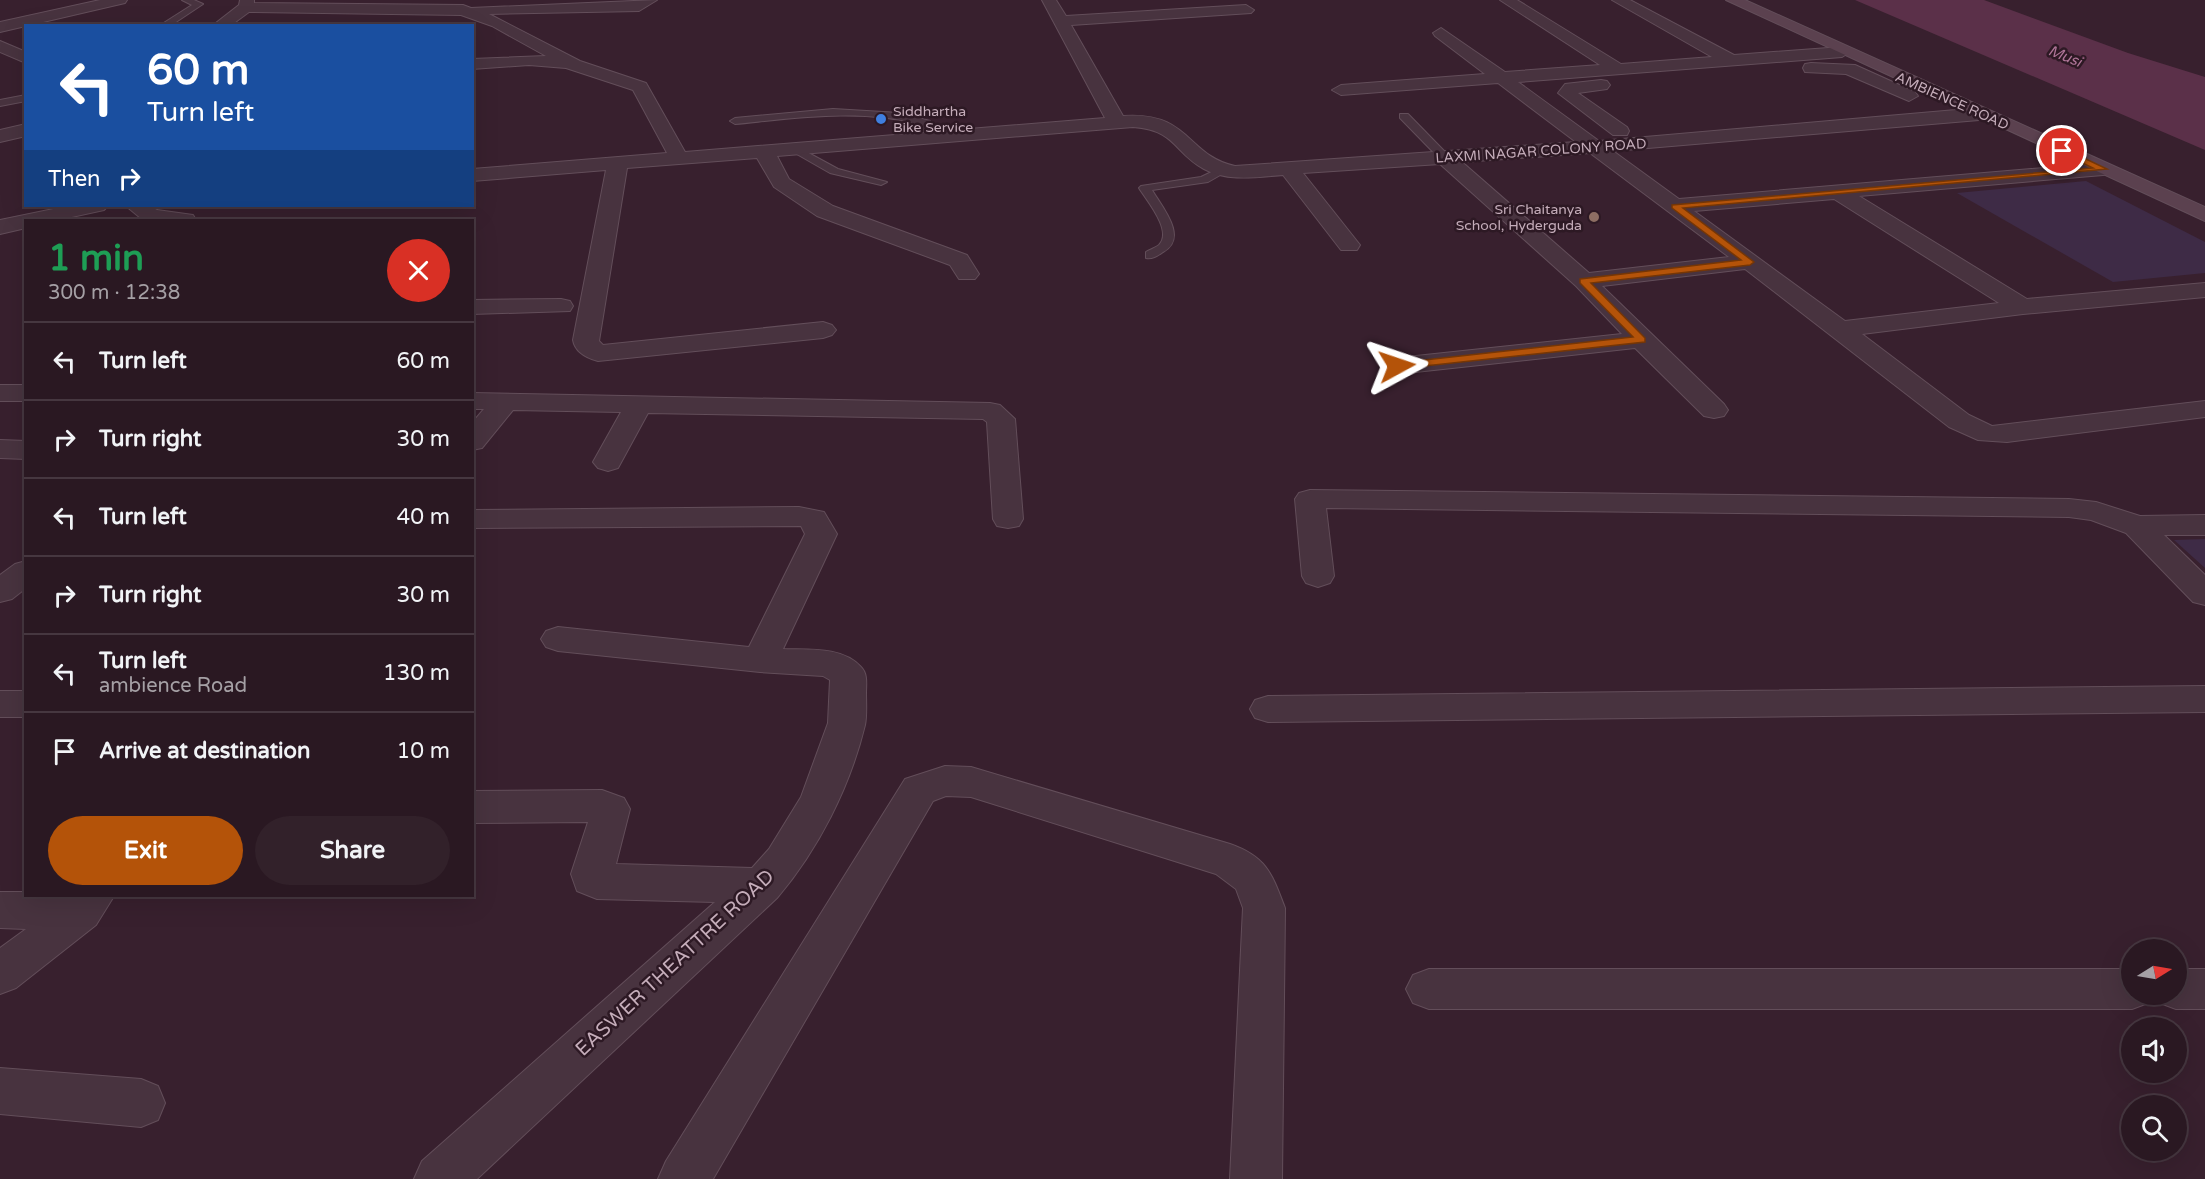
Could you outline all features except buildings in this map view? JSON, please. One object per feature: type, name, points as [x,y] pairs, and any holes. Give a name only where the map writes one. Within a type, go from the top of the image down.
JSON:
[{"type":"street","points":[[0,27],[120,0]]},
{"type":"street","points":[[221,24],[246,3],[463,10],[627,8],[639,6],[650,0]]},
{"type":"street","points":[[1049,0],[1118,122]]},
{"type":"street","points":[[1507,0],[1618,69]]},
{"type":"street","points":[[1619,0],[1730,60]]},
{"type":"street","name":"AMBIENCE ROAD","points":[[1733,0],[1842,52],[2205,215]]},
{"type":"street","points":[[1061,21],[1246,9]]},
{"type":"street","points":[[463,10],[498,23],[574,65]]},
{"type":"street","points":[[1441,33],[1840,329],[1959,422],[1988,434],[2034,431],[2205,409]]},
{"type":"street","points":[[0,39],[24,54]]},
{"type":"street","points":[[0,46],[24,55]]},
{"type":"street","points":[[1341,90],[1502,80],[1842,52]]},
{"type":"street","points":[[0,64],[24,55]]},
{"type":"street","points":[[474,64],[552,60],[640,87],[676,151]]},
{"type":"street","points":[[1524,94],[1831,67],[1854,70],[1909,96]]},
{"type":"street","points":[[1567,91],[1620,131]]},
{"type":"street","points":[[1586,141],[1620,131],[1958,104]]},
{"type":"street","name":"LAXMI NAGAR COLONY ROAD","points":[[1224,170],[1445,158],[1586,141],[1979,114]]},
{"type":"street","points":[[474,163],[676,151],[765,149],[1118,122],[1151,122],[1167,128],[1209,165],[1224,170]]},
{"type":"street","points":[[0,127],[24,133]]},
{"type":"street","points":[[0,135],[24,133]]},
{"type":"street","points":[[0,146],[24,133]]},
{"type":"street","points":[[765,149],[768,160],[781,183],[825,211],[959,260],[967,274]]},
{"type":"street","points":[[474,175],[619,161],[676,151]]},
{"type":"street","points":[[1445,158],[1584,281],[1713,410]]},
{"type":"street","points":[[619,161],[611,190],[586,340],[591,349],[598,353],[823,330]]},
{"type":"street","points":[[1288,168],[1349,245]]},
{"type":"street","points":[[1675,207],[2103,169]]},
{"type":"street","points":[[1836,191],[2023,307]]},
{"type":"street","points":[[36,219],[92,207]]},
{"type":"street","points":[[140,208],[151,216],[176,219]]},
{"type":"street","points":[[0,227],[24,222]]},
{"type":"street","points":[[1584,281],[1750,262]]},
{"type":"street","points":[[1840,329],[2023,307],[2205,290]]},
{"type":"street","points":[[474,307],[561,306]]},
{"type":"street","points":[[1397,366],[1641,340]]},
{"type":"street","points":[[0,393],[24,393]]},
{"type":"street","points":[[474,401],[990,411],[1001,419],[1008,519]]},
{"type":"street","points":[[474,439],[506,401]]},
{"type":"street","points":[[608,462],[639,404]]},
{"type":"street","points":[[0,449],[24,450]]},
{"type":"street","points":[[1318,576],[1310,499],[2069,508],[2096,511],[2137,526],[2205,525]]},
{"type":"street","points":[[474,519],[799,516],[813,519],[821,534],[760,660]]},
{"type":"street","points":[[2137,526],[2205,594]]},
{"type":"street","points":[[0,591],[24,573]]},
{"type":"street","name":"EASWER THEATTRE ROAD","points":[[440,1179],[762,886],[784,861],[819,800],[847,723],[848,675],[831,664],[760,660],[558,639]]},
{"type":"street","points":[[1268,709],[2205,699]]},
{"type":"street","points":[[0,704],[24,704]]},
{"type":"street","points":[[684,1179],[919,790],[945,781],[971,782],[1230,861],[1252,879],[1264,908],[1256,1179]]},
{"type":"street","points":[[474,807],[602,806],[610,808],[610,816],[592,874],[592,879],[597,881],[762,886]]},
{"type":"street","points":[[0,910],[87,904]]},
{"type":"street","points":[[0,974],[87,904]]},
{"type":"street","points":[[1429,989],[2121,989]]},
{"type":"street","points":[[2187,989],[2205,989]]},
{"type":"street","points":[[0,1091],[141,1103]]},
{"type":"lane","points":[[166,24],[199,4],[186,0]]},
{"type":"lane","points":[[0,103],[24,98]]},
{"type":"lane","points":[[735,121],[818,113],[900,116],[926,123],[931,137]]},
{"type":"lane","points":[[1404,116],[1445,158]]},
{"type":"lane","points":[[792,147],[816,165],[841,175],[881,182]]},
{"type":"lane","points":[[1150,255],[1164,247],[1169,237],[1167,225],[1145,189],[1204,180],[1224,170]]},
{"type":"shaded area","points":[[2086,181],[2205,242],[2205,273],[2113,282],[1957,193]]},
{"type":"shaded area","points":[[2205,539],[2205,568],[2174,540]]},
{"type":"water","name":"Musi","points":[[1855,0],[1984,0],[2128,53],[2205,77],[2205,150]]},
{"type":"place","name":"Siddhartha Bike Service","points":[[881,119]]},
{"type":"place","name":"Sri Chaitanya School, Hyderguda","points":[[1594,217]]},
{"type":"route","points":[[1397,366],[1641,340],[1584,281],[1750,262],[1675,207],[2103,169],[2062,151]]}]
